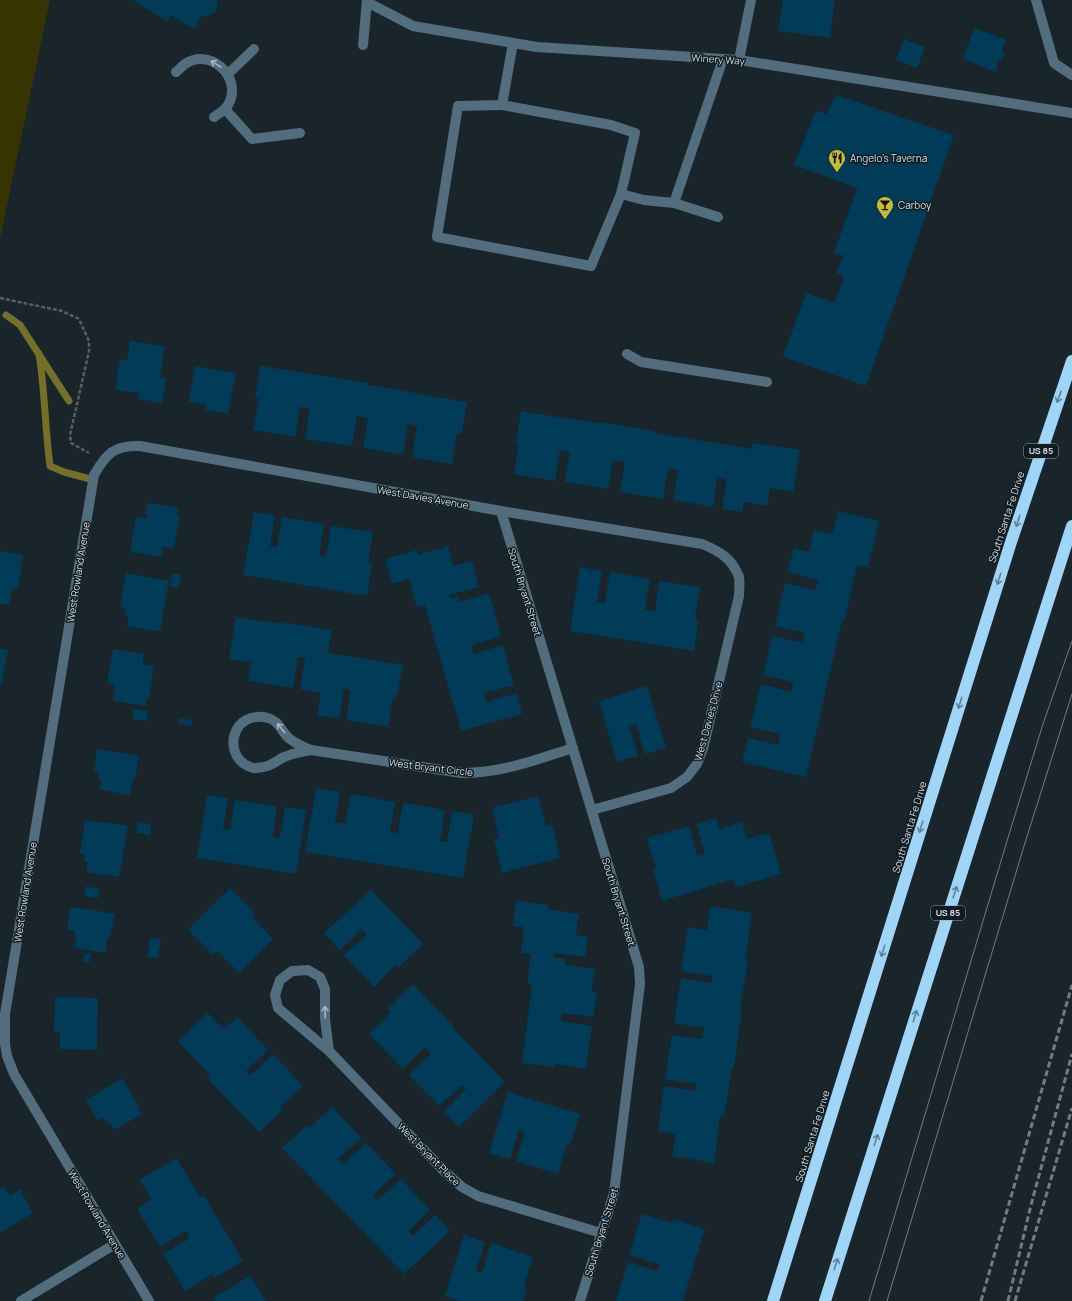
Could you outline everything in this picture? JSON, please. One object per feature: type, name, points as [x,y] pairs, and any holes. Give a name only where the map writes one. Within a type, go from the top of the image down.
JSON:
[{"type":"highway","name":"South Santa Fe Drive","points":[[773,1301],[1011,542],[1072,361]]},
{"type":"highway","name":"US 85","points":[[824,1301],[1072,526]]},
{"type":"street","points":[[739,60],[751,0]]},
{"type":"street","points":[[1036,0],[1054,63],[1072,75]]},
{"type":"street","points":[[363,45],[367,1]]},
{"type":"street","name":"Winery Way","points":[[367,1],[413,26],[537,47],[739,60],[1072,113]]},
{"type":"street","points":[[502,105],[513,43]]},
{"type":"street","points":[[228,74],[254,49]]},
{"type":"street","points":[[176,72],[185,64],[196,59],[209,60],[220,65],[228,74],[232,86],[230,98],[224,109],[214,117]]},
{"type":"street","points":[[674,203],[722,59]]},
{"type":"street","points":[[502,105],[611,125],[635,133],[621,194],[591,266],[437,237],[458,106],[502,105]]},
{"type":"street","points":[[224,109],[252,139],[300,133]]},
{"type":"street","points":[[621,194],[644,200],[674,203],[718,217]]},
{"type":"street","points":[[627,354],[641,362],[767,382]]},
{"type":"street","name":"West Davies Avenue","points":[[110,453],[130,446],[140,446],[501,511],[702,544],[718,550],[732,563]]},
{"type":"street","name":"West Rowland Avenue","points":[[110,453],[102,460],[94,475],[5,1014],[4,1044],[14,1074],[149,1301]]},
{"type":"street","name":"South Bryant Street","points":[[501,511],[639,967],[640,984],[614,1193],[580,1301]]},
{"type":"street","name":"West Davies Drive","points":[[592,810],[671,788],[687,778],[697,764],[703,749],[739,596],[739,578],[732,563]]},
{"type":"street","name":"West Bryant Circle","points":[[311,750],[284,757],[271,766],[254,769],[243,763],[236,756],[234,742],[235,730],[245,720],[256,716],[270,718],[279,724],[288,737],[296,743],[311,750],[462,773],[501,770],[573,748]]},
{"type":"street","name":"West Bryant Place","points":[[329,1050],[325,1019],[325,990],[320,977],[308,970],[292,970],[280,980],[275,995],[278,1008],[329,1050],[443,1170],[462,1187],[478,1196],[601,1233]]},
{"type":"street","points":[[21,1301],[115,1244]]},
{"type":"path","points":[[0,298],[62,311],[79,319],[89,341],[90,351],[70,435],[71,443],[102,460]]},
{"type":"shaded area","points":[[0,0],[50,0],[0,239]]},
{"type":"building","points":[[217,0],[218,4],[214,13],[207,16],[202,16],[195,29],[170,15],[168,22],[134,1]]},
{"type":"building","points":[[783,0],[835,0],[830,38],[778,31]]},
{"type":"building","points":[[974,28],[1006,40],[1002,51],[1005,53],[1002,60],[999,60],[995,72],[963,59]]},
{"type":"building","points":[[904,39],[925,47],[917,68],[896,60]]},
{"type":"building","name":"Carboy","points":[[836,95],[954,135],[866,386],[783,357],[806,293],[835,303],[844,276],[836,273],[843,256],[834,253],[857,188],[794,165],[816,111],[827,114]]},
{"type":"building","points":[[130,341],[165,346],[160,378],[166,379],[162,403],[138,399],[139,393],[115,390],[120,359],[127,361]]},
{"type":"building","points":[[195,366],[236,373],[228,414],[205,410],[206,405],[189,402]]},
{"type":"building","points":[[260,366],[369,383],[368,385],[467,402],[462,433],[457,433],[452,464],[412,457],[417,426],[408,424],[403,455],[363,448],[368,418],[357,416],[352,446],[305,439],[310,408],[300,407],[295,437],[253,430],[259,399],[255,398]]},
{"type":"building","points":[[521,411],[624,426],[654,431],[654,433],[752,449],[753,443],[800,450],[793,492],[770,488],[767,506],[744,502],[742,512],[722,509],[727,479],[717,477],[713,507],[673,500],[678,470],[668,468],[663,499],[620,492],[625,462],[613,460],[608,489],[565,482],[570,452],[560,450],[555,481],[514,474],[519,443],[516,442]]},
{"type":"building","points":[[149,503],[179,508],[177,515],[180,516],[174,548],[163,546],[161,557],[130,552],[136,517],[147,519],[147,514],[145,514],[147,504]]},
{"type":"building","points":[[838,511],[879,521],[868,567],[857,565],[844,622],[842,621],[806,777],[742,762],[748,738],[778,745],[780,734],[750,727],[761,684],[791,692],[792,688],[793,682],[763,675],[772,636],[803,643],[805,633],[775,626],[785,583],[815,590],[817,585],[818,580],[788,572],[794,548],[809,552],[814,530],[832,534]]},
{"type":"building","points":[[254,512],[275,515],[270,546],[277,547],[282,517],[324,524],[319,555],[326,556],[331,526],[373,532],[368,563],[372,564],[367,596],[243,575]]},
{"type":"building","points":[[448,546],[453,566],[472,561],[479,587],[449,595],[450,598],[458,596],[459,602],[489,593],[501,636],[471,645],[474,654],[503,645],[514,685],[484,693],[487,702],[517,693],[522,714],[461,731],[425,605],[417,607],[409,579],[392,584],[385,559],[417,550],[418,555]]},
{"type":"building","points":[[0,551],[23,555],[18,589],[12,588],[9,605],[0,603]]},
{"type":"building","points":[[580,567],[602,571],[597,602],[605,603],[610,572],[650,579],[645,610],[655,611],[659,581],[700,587],[695,618],[699,619],[694,651],[570,631]]},
{"type":"building","points":[[126,573],[169,581],[160,632],[127,626],[129,616],[125,616],[126,609],[120,608]]},
{"type":"building","points":[[172,573],[181,575],[178,588],[170,586]]},
{"type":"building","points":[[236,617],[282,624],[282,622],[332,630],[328,653],[403,665],[397,697],[393,697],[388,727],[346,720],[351,690],[344,688],[339,719],[317,715],[321,693],[300,689],[305,658],[298,657],[293,688],[248,681],[251,663],[229,659]]},
{"type":"building","points":[[0,648],[8,650],[1,686],[0,686]]},
{"type":"building","points":[[113,649],[144,654],[142,664],[154,666],[149,698],[147,698],[145,706],[113,700],[115,690],[113,689],[114,684],[107,683]]},
{"type":"building","points":[[647,686],[666,748],[645,754],[636,724],[629,726],[638,756],[617,762],[599,701]]},
{"type":"building","points":[[133,709],[148,711],[147,721],[132,719]]},
{"type":"building","points":[[179,718],[192,720],[191,726],[178,723]]},
{"type":"building","points":[[97,749],[139,756],[135,779],[133,779],[130,795],[99,789],[101,779],[98,779],[99,773],[94,772]]},
{"type":"building","points":[[316,788],[340,792],[335,822],[345,824],[351,794],[395,802],[390,832],[398,833],[403,803],[445,810],[440,841],[443,842],[447,842],[452,811],[474,815],[463,878],[305,852]]},
{"type":"building","points":[[207,795],[228,798],[223,829],[230,830],[235,800],[277,806],[273,837],[280,838],[285,807],[306,810],[296,874],[197,858]]},
{"type":"building","points":[[538,796],[546,826],[552,824],[560,858],[502,873],[494,839],[499,838],[492,808]]},
{"type":"building","points":[[717,818],[719,829],[742,822],[747,839],[769,833],[781,874],[736,887],[734,879],[662,901],[653,869],[656,868],[647,838],[689,826],[697,856],[705,854],[696,824]]},
{"type":"building","points":[[85,820],[128,826],[119,877],[86,872],[88,862],[84,862],[85,855],[80,853]]},
{"type":"building","points":[[138,822],[151,824],[150,835],[136,833]]},
{"type":"building","points":[[86,886],[99,889],[98,898],[84,896]]},
{"type":"building","points":[[230,888],[255,913],[252,917],[273,939],[239,973],[217,951],[213,955],[188,930]]},
{"type":"building","points":[[371,890],[423,944],[398,968],[396,965],[374,987],[344,955],[367,934],[362,929],[340,950],[324,933]]},
{"type":"building","points":[[516,901],[549,905],[548,909],[579,914],[576,935],[588,936],[585,957],[554,953],[553,957],[566,959],[565,965],[595,969],[591,992],[597,993],[593,1017],[562,1013],[561,1021],[592,1026],[586,1069],[555,1064],[554,1067],[522,1063],[532,984],[527,983],[531,954],[521,953],[524,927],[513,926]]},
{"type":"building","points":[[710,906],[752,913],[745,959],[748,959],[740,1009],[742,1009],[734,1068],[732,1068],[724,1117],[720,1116],[714,1163],[672,1156],[676,1134],[658,1131],[664,1086],[695,1091],[696,1084],[665,1079],[672,1035],[702,1039],[704,1028],[674,1023],[681,978],[711,983],[712,976],[681,971],[688,927],[707,930]]},
{"type":"building","points":[[71,907],[115,914],[105,953],[75,948],[75,931],[67,929]]},
{"type":"building","points":[[150,938],[161,939],[158,959],[147,957]]},
{"type":"building","points":[[84,953],[91,954],[89,963],[83,962]]},
{"type":"building","points":[[413,984],[505,1082],[459,1127],[444,1111],[466,1089],[462,1085],[439,1106],[409,1075],[431,1054],[425,1047],[403,1069],[369,1034],[391,1012],[388,1009]]},
{"type":"building","points":[[55,997],[98,998],[97,1050],[60,1049],[60,1032],[54,1032]]},
{"type":"building","points":[[208,1013],[224,1029],[237,1017],[268,1050],[246,1071],[250,1076],[273,1054],[303,1086],[280,1107],[283,1110],[259,1132],[207,1078],[210,1075],[178,1041]]},
{"type":"building","points":[[122,1078],[139,1106],[137,1107],[142,1114],[116,1129],[113,1128],[108,1121],[106,1122],[103,1117],[98,1121],[86,1100]]},
{"type":"building","points":[[508,1092],[580,1114],[570,1145],[567,1144],[558,1174],[516,1161],[525,1132],[519,1130],[510,1160],[489,1153]]},
{"type":"building","points":[[332,1107],[361,1138],[338,1159],[343,1164],[366,1143],[396,1174],[373,1195],[378,1200],[401,1179],[430,1210],[408,1231],[413,1236],[435,1215],[450,1231],[404,1274],[282,1148],[306,1126],[309,1128]]},
{"type":"building","points":[[176,1158],[201,1198],[204,1196],[243,1261],[214,1278],[212,1274],[185,1291],[163,1254],[190,1238],[186,1231],[160,1247],[137,1209],[152,1199],[140,1180]]},
{"type":"building","points":[[4,1187],[10,1196],[20,1189],[33,1213],[0,1233],[0,1189]]},
{"type":"building","points":[[642,1214],[672,1223],[673,1219],[705,1229],[683,1301],[616,1301],[628,1262],[657,1271],[659,1267],[659,1264],[629,1255]]},
{"type":"building","points":[[464,1235],[485,1242],[476,1271],[482,1273],[491,1243],[533,1257],[524,1286],[527,1287],[523,1301],[460,1301],[445,1296]]},
{"type":"building","points":[[250,1276],[266,1301],[216,1301],[214,1297]]},
{"type":"waterway","points":[[6,315],[20,325],[69,401]]},
{"type":"waterway","points":[[39,354],[43,382],[50,466],[64,472],[94,480]]},
{"type":"tram line","points":[[869,1301],[1007,841],[1043,724],[1072,641]]},
{"type":"tram line","points":[[887,1301],[1024,846],[1072,694]]},
{"type":"railway","points":[[981,1301],[1072,985]]},
{"type":"railway","points":[[1008,1301],[1031,1205],[1072,1054]]},
{"type":"railway","points":[[1015,1301],[1072,1108]]},
{"type":"place","name":"Angelo's Taverna","points":[[837,173]]},
{"type":"place","name":"Carboy","points":[[885,220]]}]
